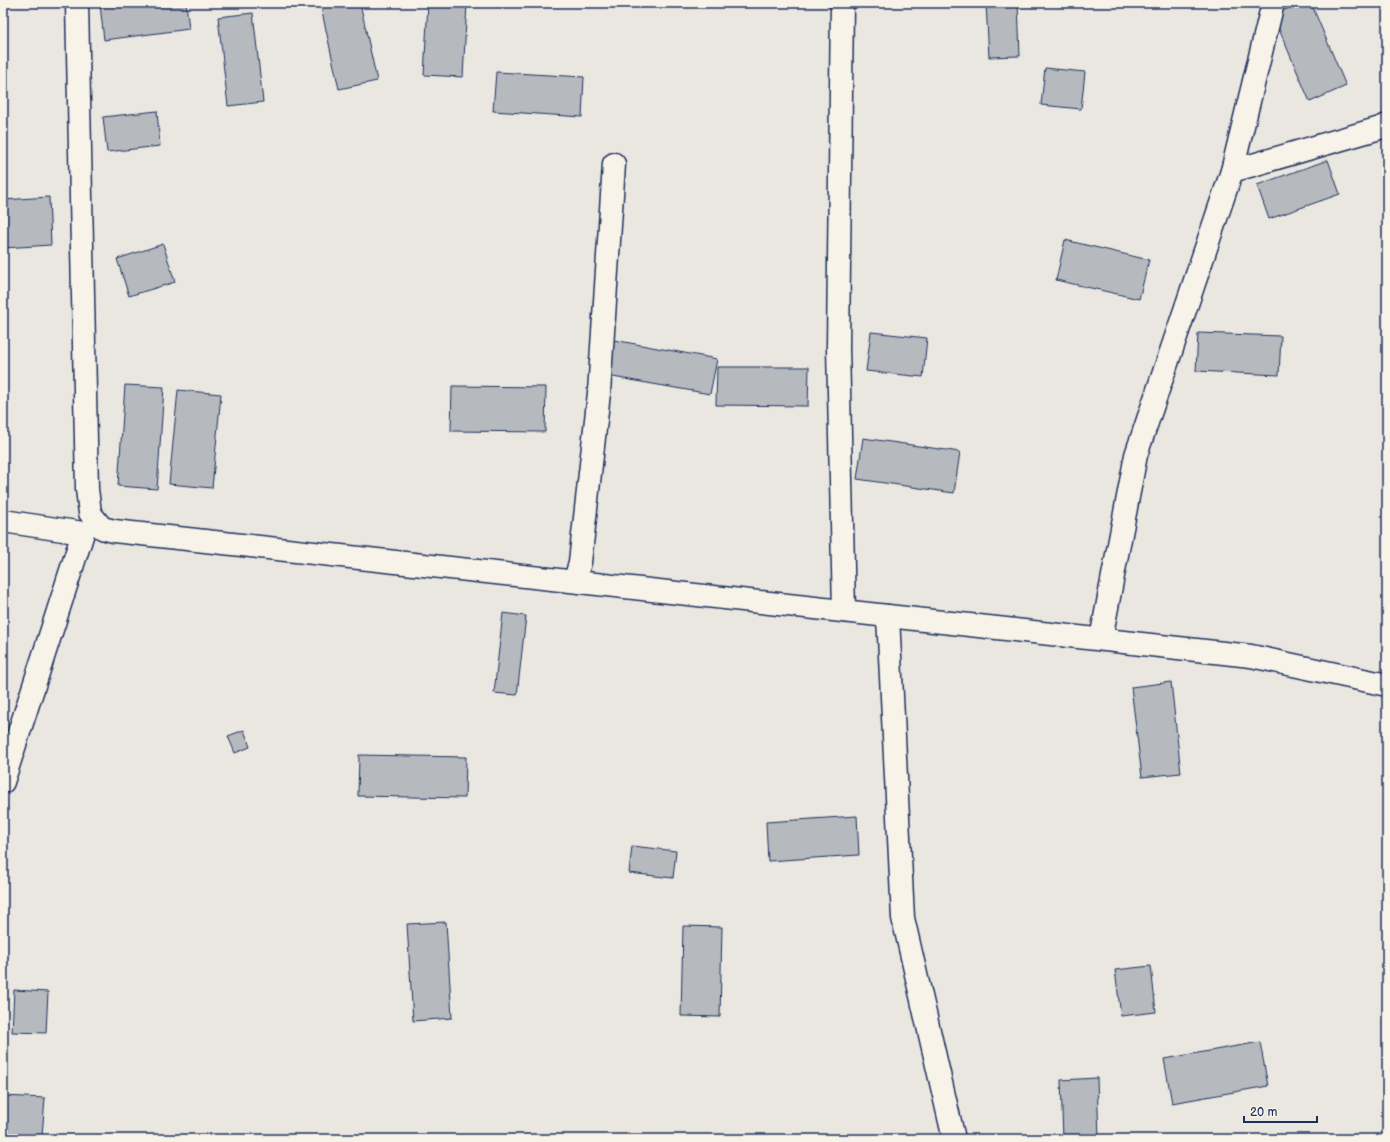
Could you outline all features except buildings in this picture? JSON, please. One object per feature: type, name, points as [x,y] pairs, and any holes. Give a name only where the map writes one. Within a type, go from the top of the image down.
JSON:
[{"type":"street","points":[[77,3],[87,489],[90,513],[102,528],[114,531],[1251,656],[1387,685]]},
{"type":"street","points":[[842,3],[838,347],[844,611]]},
{"type":"street","points":[[1101,639],[1136,455],[1232,171],[1273,3]]},
{"type":"street","points":[[1232,171],[1380,128],[1387,124]]},
{"type":"street","points":[[575,581],[580,562],[599,393],[614,164]]},
{"type":"street","points":[[3,521],[83,533],[3,782]]},
{"type":"street","points":[[888,616],[903,918],[954,1139]]}]
